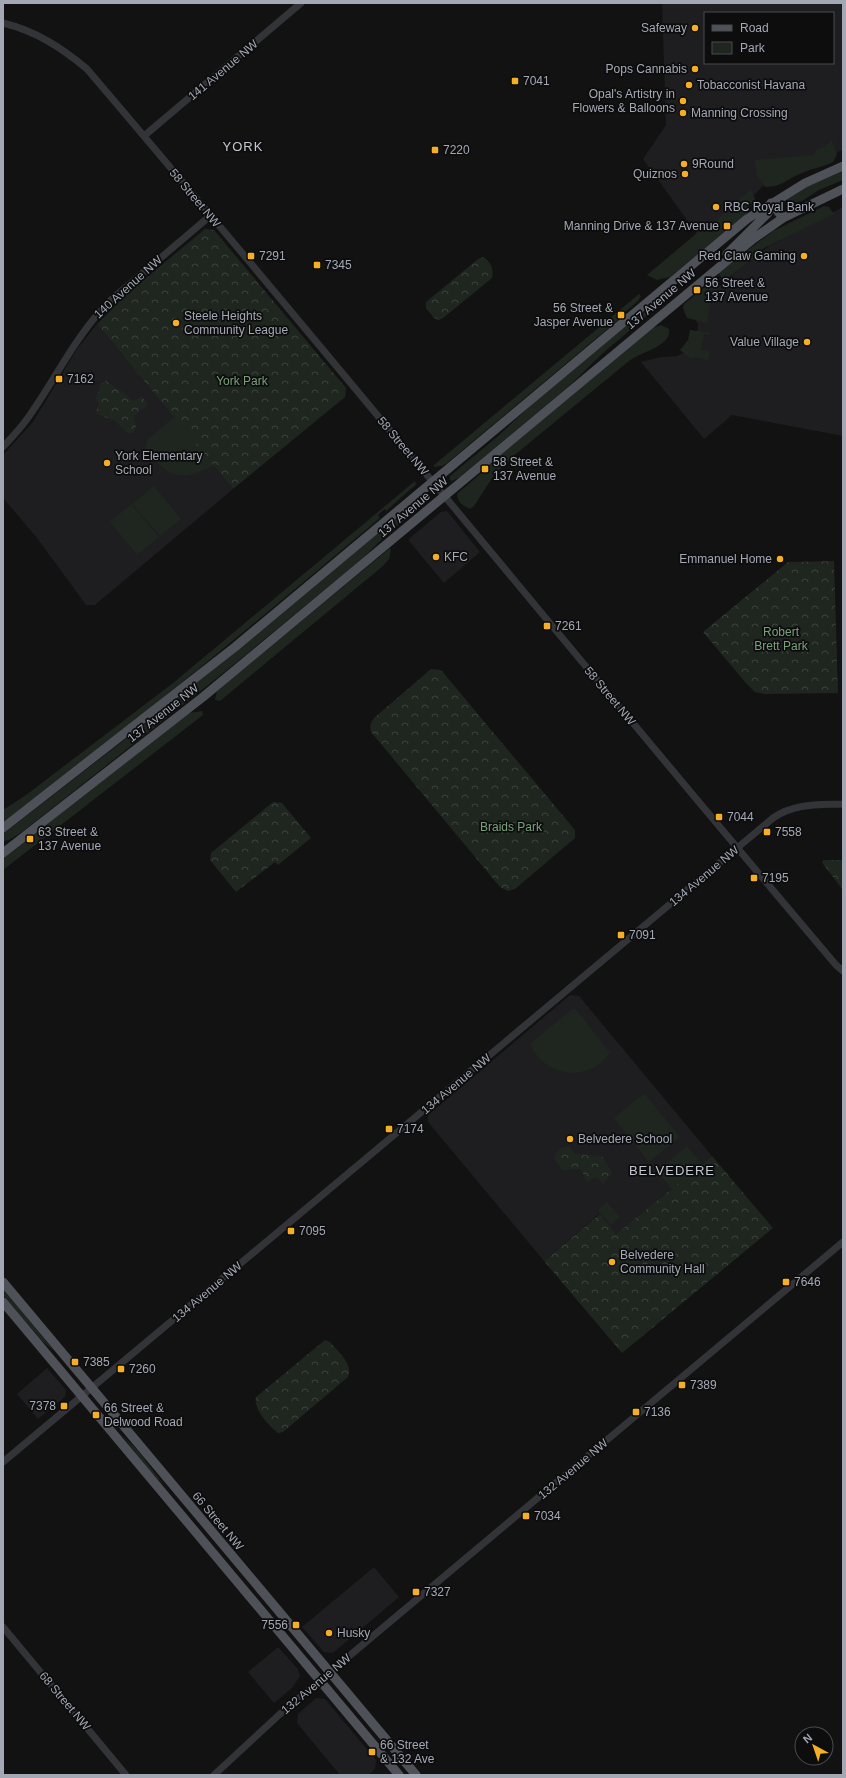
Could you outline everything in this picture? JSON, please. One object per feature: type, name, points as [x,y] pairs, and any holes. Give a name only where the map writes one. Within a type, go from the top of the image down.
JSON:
[{"type":"main road","name":"137 Avenue NW","points":[[3,828],[235,647],[712,248],[770,203],[805,183],[843,166]]},
{"type":"main road","name":"137 Avenue NW","points":[[3,853],[203,697],[699,282],[753,239],[783,218],[843,189]]},
{"type":"main road","points":[[770,203],[783,218]]},
{"type":"main road","points":[[699,282],[768,213],[770,203]]},
{"type":"main road","name":"66 Street NW","points":[[3,1282],[416,1775]]},
{"type":"main road","name":"66 Street NW","points":[[3,1302],[399,1775]]},
{"type":"street","name":"141 Avenue NW","points":[[144,136],[301,3]]},
{"type":"street","name":"58 Street NW","points":[[3,24],[38,35],[73,57],[88,69],[737,848],[836,965],[843,971]]},
{"type":"street","name":"140 Avenue NW","points":[[3,447],[27,420],[74,343],[98,313],[111,300],[210,216]]},
{"type":"street","name":"134 Avenue NW","points":[[3,1462],[773,818],[789,809],[802,805],[843,804]]},
{"type":"street","name":"132 Avenue NW","points":[[214,1775],[274,1719],[843,1242]]},
{"type":"street","name":"68 Street NW","points":[[3,1627],[126,1775]]},
{"type":"shaded area","points":[[662,3],[843,3],[843,150],[772,177],[753,196],[700,238],[643,159],[666,125]]},
{"type":"shaded area","points":[[843,207],[843,436],[732,415],[704,439],[641,362],[661,357],[677,356],[688,351],[697,336],[698,324],[688,310],[769,246]]},
{"type":"shaded area","name":"York Elementary School","points":[[97,324],[233,489],[95,605],[86,605],[37,538],[3,498],[3,455],[33,422],[77,349]]},
{"type":"shaded area","points":[[447,511],[480,552],[444,583],[409,541],[410,538],[441,512]]},
{"type":"shaded area","name":"Belvedere School","points":[[570,995],[579,996],[712,1156],[616,1234],[599,1214],[544,1261],[428,1122],[428,1115]]},
{"type":"shaded area","points":[[47,1368],[66,1390],[65,1397],[38,1419],[17,1394]]},
{"type":"shaded area","points":[[374,1567],[399,1597],[333,1653],[324,1652],[302,1627]]},
{"type":"shaded area","points":[[278,1647],[298,1669],[300,1676],[292,1688],[274,1703],[248,1672]]},
{"type":"shaded area","points":[[316,1698],[325,1699],[376,1760],[375,1769],[368,1775],[340,1775],[297,1723],[298,1714]]},
{"type":"green space","points":[[832,140],[837,154],[833,162],[829,164],[805,172],[781,184],[765,187],[757,175],[755,160],[814,155],[816,150],[826,146]]},
{"type":"green space","points":[[843,171],[843,180],[819,190],[802,201],[790,204],[787,201],[787,199],[808,186]]},
{"type":"green space","points":[[751,189],[755,199],[747,210],[749,212],[670,277],[657,280],[647,275],[697,233],[706,229]]},
{"type":"green space","points":[[824,206],[829,207],[834,214],[764,248],[757,254],[761,256],[760,261],[757,263],[753,259],[724,281],[718,273],[773,231]]},
{"type":"green space","name":"York Park","points":[[205,229],[214,230],[346,388],[345,397],[233,489],[97,324],[128,293]]},
{"type":"green space","points":[[483,257],[491,266],[493,272],[492,278],[443,318],[439,320],[434,318],[426,308],[426,302],[478,259]]},
{"type":"green space","points":[[711,282],[722,295],[717,299],[711,298],[707,323],[687,318],[683,308],[684,304]]},
{"type":"green space","points":[[639,294],[641,296],[638,301],[618,318],[618,320],[447,463],[442,466],[434,467],[434,465]]},
{"type":"green space","points":[[647,310],[650,311],[648,315],[603,353],[568,387],[460,477],[452,481],[450,480],[450,476],[497,437],[539,398],[634,319]]},
{"type":"green space","points":[[661,325],[669,329],[669,335],[666,340],[655,348],[629,361],[511,458],[494,475],[474,506],[470,509],[458,500],[457,494],[486,469],[485,468],[650,329]]},
{"type":"green space","points":[[690,330],[710,333],[710,335],[704,334],[701,350],[710,352],[708,360],[693,357],[691,359],[680,350],[688,340]]},
{"type":"green space","points":[[106,381],[127,395],[129,399],[135,401],[141,396],[148,404],[134,416],[136,427],[133,433],[127,433],[115,421],[97,414],[96,412],[99,405],[96,398],[101,384]]},
{"type":"green space","points":[[188,405],[226,458],[202,471],[192,475],[182,476],[165,469],[155,461],[145,449],[147,440]]},
{"type":"green space","points":[[415,481],[416,485],[386,511],[385,509],[378,515],[380,518],[240,635],[99,749],[3,822],[3,810],[26,795],[173,683]]},
{"type":"green space","points":[[154,486],[181,519],[160,536],[132,504]]},
{"type":"green space","points":[[427,494],[429,497],[423,504],[386,535],[361,560],[227,670],[22,832],[9,840],[3,841],[3,834],[150,720],[407,508]]},
{"type":"green space","points":[[131,504],[159,537],[137,555],[110,522]]},
{"type":"green space","points":[[390,548],[389,559],[383,566],[220,701],[215,700],[217,691]]},
{"type":"green space","name":"Robert Brett Park","points":[[834,561],[838,693],[765,694],[755,692],[703,632],[788,562]]},
{"type":"green space","name":"Braids Park","points":[[431,669],[441,670],[575,830],[575,838],[515,889],[508,891],[500,887],[371,732],[370,725],[374,718]]},
{"type":"green space","points":[[202,711],[203,715],[3,870],[3,858],[189,713]]},
{"type":"green space","points":[[273,802],[282,803],[311,838],[278,865],[275,862],[236,892],[210,860],[211,853]]},
{"type":"green space","points":[[843,860],[843,890],[823,864],[822,861]]},
{"type":"green space","points":[[572,1009],[576,1009],[610,1053],[601,1063],[590,1069],[579,1072],[557,1070],[546,1064],[537,1055],[530,1044]]},
{"type":"green space","points":[[644,1093],[680,1137],[649,1162],[614,1118]]},
{"type":"green space","points":[[569,1146],[575,1154],[603,1157],[612,1173],[603,1184],[596,1177],[587,1182],[581,1169],[562,1170],[554,1158],[560,1148]]},
{"type":"green space","points":[[687,1146],[723,1190],[693,1215],[657,1171]]},
{"type":"green space","points":[[712,1156],[773,1228],[622,1353],[544,1261],[600,1214],[616,1234]]},
{"type":"green space","points":[[607,1202],[620,1217],[611,1225],[598,1210]]},
{"type":"green space","points":[[3,1289],[55,1352],[42,1341],[3,1295]]},
{"type":"green space","points":[[325,1340],[330,1342],[344,1358],[349,1367],[348,1377],[283,1432],[278,1433],[266,1422],[259,1412],[256,1397]]},
{"type":"green space","points":[[122,1435],[138,1451],[165,1486],[148,1469]]},
{"type":"place","name":"Safeway","points":[[695,28]]},
{"type":"place","name":"Pops Cannabis","points":[[695,69]]},
{"type":"place","name":"7041","points":[[515,81]]},
{"type":"place","name":"Tobacconist Havana","points":[[689,85]]},
{"type":"place","name":"Opal's Artistry in Flowers & Balloons","points":[[683,101]]},
{"type":"place","name":"Manning Crossing","points":[[683,113]]},
{"type":"place","name":"7220","points":[[435,150]]},
{"type":"place","name":"9Round","points":[[684,164]]},
{"type":"place","name":"Quiznos","points":[[685,174]]},
{"type":"place","name":"RBC Royal Bank","points":[[716,207]]},
{"type":"place","name":"Manning Drive & 137 Avenue","points":[[727,226]]},
{"type":"place","name":"7291","points":[[251,256]]},
{"type":"place","name":"Red Claw Gaming","points":[[804,256]]},
{"type":"place","name":"7345","points":[[317,265]]},
{"type":"place","name":"56 Street & 137 Avenue","points":[[697,290]]},
{"type":"place","name":"56 Street & Jasper Avenue","points":[[621,315]]},
{"type":"place","name":"Steele Heights Community League","points":[[176,323]]},
{"type":"place","name":"Value Village","points":[[807,342]]},
{"type":"place","name":"7162","points":[[59,379]]},
{"type":"place","name":"York Elementary School","points":[[107,463]]},
{"type":"place","name":"58 Street & 137 Avenue","points":[[485,469]]},
{"type":"place","name":"KFC","points":[[436,557]]},
{"type":"place","name":"Emmanuel Home","points":[[780,559]]},
{"type":"place","name":"7261","points":[[547,626]]},
{"type":"place","name":"7044","points":[[719,817]]},
{"type":"place","name":"7558","points":[[767,832]]},
{"type":"place","name":"63 Street & 137 Avenue","points":[[30,839]]},
{"type":"place","name":"7195","points":[[754,878]]},
{"type":"place","name":"7091","points":[[621,935]]},
{"type":"place","name":"7174","points":[[389,1129]]},
{"type":"place","name":"Belvedere School","points":[[570,1139]]},
{"type":"place","name":"7095","points":[[291,1231]]},
{"type":"place","name":"Belvedere Community Hall","points":[[612,1262]]},
{"type":"place","name":"7646","points":[[786,1282]]},
{"type":"place","name":"7385","points":[[75,1362]]},
{"type":"place","name":"7260","points":[[121,1369]]},
{"type":"place","name":"7389","points":[[682,1385]]},
{"type":"place","name":"7378","points":[[64,1406]]},
{"type":"place","name":"7136","points":[[636,1412]]},
{"type":"place","name":"66 Street & Delwood Road","points":[[96,1415]]},
{"type":"place","name":"7034","points":[[526,1516]]},
{"type":"place","name":"7327","points":[[416,1592]]},
{"type":"place","name":"7556","points":[[296,1625]]},
{"type":"place","name":"Husky","points":[[329,1633]]},
{"type":"place","name":"66 Street & 132 Ave","points":[[372,1752]]},
{"type":"district","name":"YORK","points":[[243,146]]},
{"type":"district","name":"BELVEDERE","points":[[672,1170]]}]
